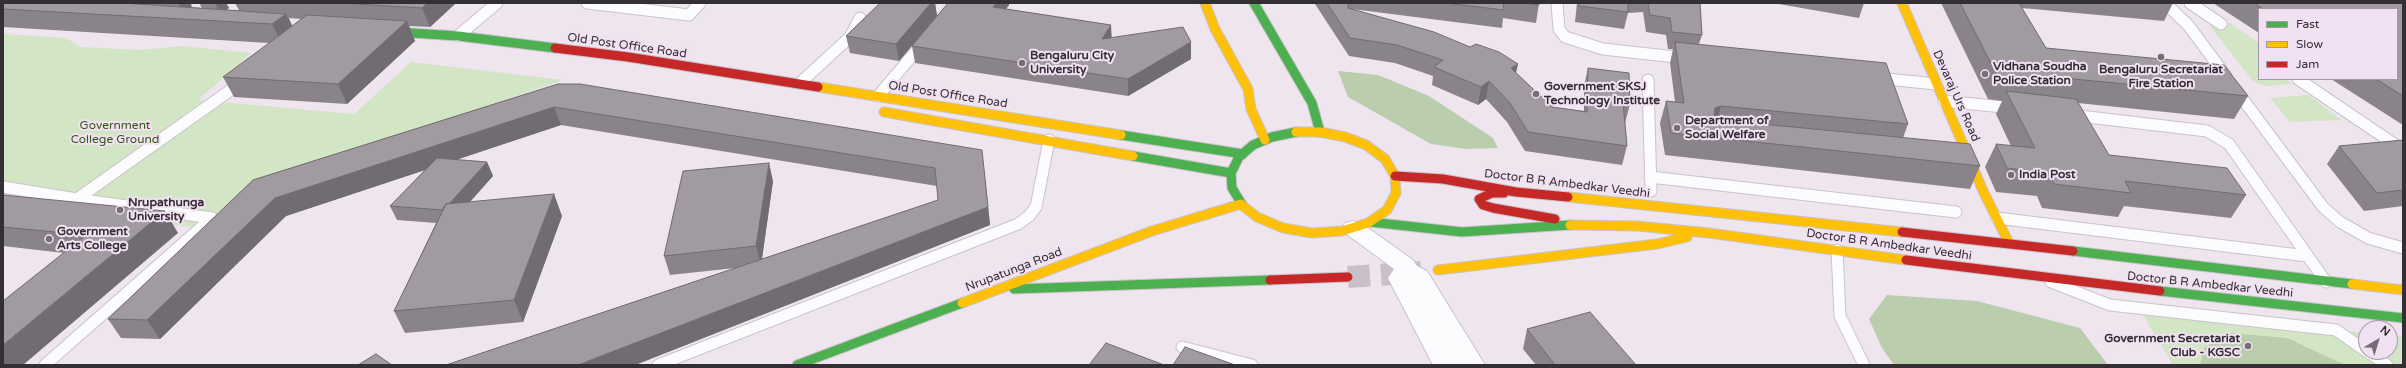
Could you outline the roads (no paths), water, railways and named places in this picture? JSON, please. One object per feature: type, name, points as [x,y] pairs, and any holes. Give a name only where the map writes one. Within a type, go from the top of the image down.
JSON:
[{"type":"main road","points":[[1205,3],[1215,29],[1248,89],[1251,109],[1265,140]]},
{"type":"main road","points":[[1254,3],[1312,103],[1320,132]]},
{"type":"main road","name":"Devaraj Urs Road","points":[[1902,3],[1936,84],[2009,243]]},
{"type":"main road","name":"Old Post Office Road","points":[[374,30],[458,36],[628,57],[1243,154]]},
{"type":"main road","points":[[878,111],[1231,173]]},
{"type":"main road","points":[[1296,132],[1320,132],[1345,137],[1366,145],[1385,159],[1395,176],[1396,193],[1386,210],[1362,225],[1342,231],[1312,233],[1283,228],[1258,217],[1241,204],[1232,188],[1231,173],[1239,157],[1253,145],[1265,140],[1296,132]]},
{"type":"main road","name":"Doctor B R Ambedkar Veedhi","points":[[1395,176],[1443,179],[1516,192],[2009,243],[2403,290]]},
{"type":"main road","points":[[1516,192],[1492,193],[1479,199],[1483,205],[1493,208],[1522,212],[1577,225]]},
{"type":"main road","name":"Nrupatunga Road","points":[[797,365],[1152,231],[1241,204]]},
{"type":"main road","name":"Doctor B R Ambedkar Veedhi","points":[[1362,225],[1462,232],[1577,225],[1637,226],[1709,233],[2041,278],[2403,318]]},
{"type":"main road","points":[[1438,270],[1657,244],[1709,233]]},
{"type":"main road","points":[[995,290],[1348,277]]},
{"type":"street","points":[[1362,225],[1405,266],[1406,270],[1419,277],[1472,365]]},
{"type":"street","points":[[1406,270],[1400,278],[1446,365]]},
{"type":"lane","points":[[458,36],[497,3]]},
{"type":"lane","points":[[588,3],[689,16],[700,3]]},
{"type":"lane","points":[[1557,3],[1559,29],[1565,37],[1581,44],[1602,50],[1695,60]]},
{"type":"lane","points":[[2165,3],[2188,25],[2323,207],[2340,222],[2368,238],[2403,248]]},
{"type":"lane","points":[[2190,3],[2221,24]]},
{"type":"lane","points":[[800,83],[850,37],[860,18]]},
{"type":"lane","points":[[878,96],[930,35]]},
{"type":"lane","points":[[1864,77],[1936,84]]},
{"type":"lane","points":[[77,198],[249,78]]},
{"type":"lane","points":[[1648,80],[1651,191]]},
{"type":"lane","points":[[2299,80],[2403,150]]},
{"type":"lane","points":[[1944,101],[2022,109]]},
{"type":"lane","points":[[2061,113],[2207,130],[2229,144],[2326,282]]},
{"type":"lane","points":[[658,365],[1018,224],[1029,216],[1036,207],[1049,140]]},
{"type":"lane","points":[[1958,160],[1972,161]]},
{"type":"lane","points":[[1650,177],[1956,212]]},
{"type":"lane","points":[[3,187],[212,218],[45,365]]},
{"type":"lane","points":[[1997,218],[2308,256]]},
{"type":"lane","points":[[1837,250],[1840,316],[1864,365]]},
{"type":"lane","points":[[2041,278],[2071,292],[2110,305],[2336,330],[2358,346]]},
{"type":"lane","points":[[2303,327],[2320,322],[2333,311]]},
{"type":"lane","points":[[1182,347],[1252,365]]},
{"type":"tunnel","points":[[1348,277],[1421,272]]},
{"type":"place","name":"Bengaluru Secretariat Fire Station","points":[[2161,57]]},
{"type":"place","name":"Bengaluru City University","points":[[1022,63]]},
{"type":"place","name":"Vidhana Soudha Police Station","points":[[1985,74]]},
{"type":"place","name":"Government SKSJ Technology Institute","points":[[1536,94]]},
{"type":"place","name":"Department of Social Welfare","points":[[1677,128]]},
{"type":"place","name":"India Post","points":[[2011,175]]},
{"type":"place","name":"Nrupathunga University","points":[[120,210]]},
{"type":"place","name":"Government Arts College","points":[[49,239]]},
{"type":"place","name":"Government Secretariat Club - KGSC","points":[[2248,346]]},
{"type":"park label","name":"Government College Ground","points":[[115,133]]}]
